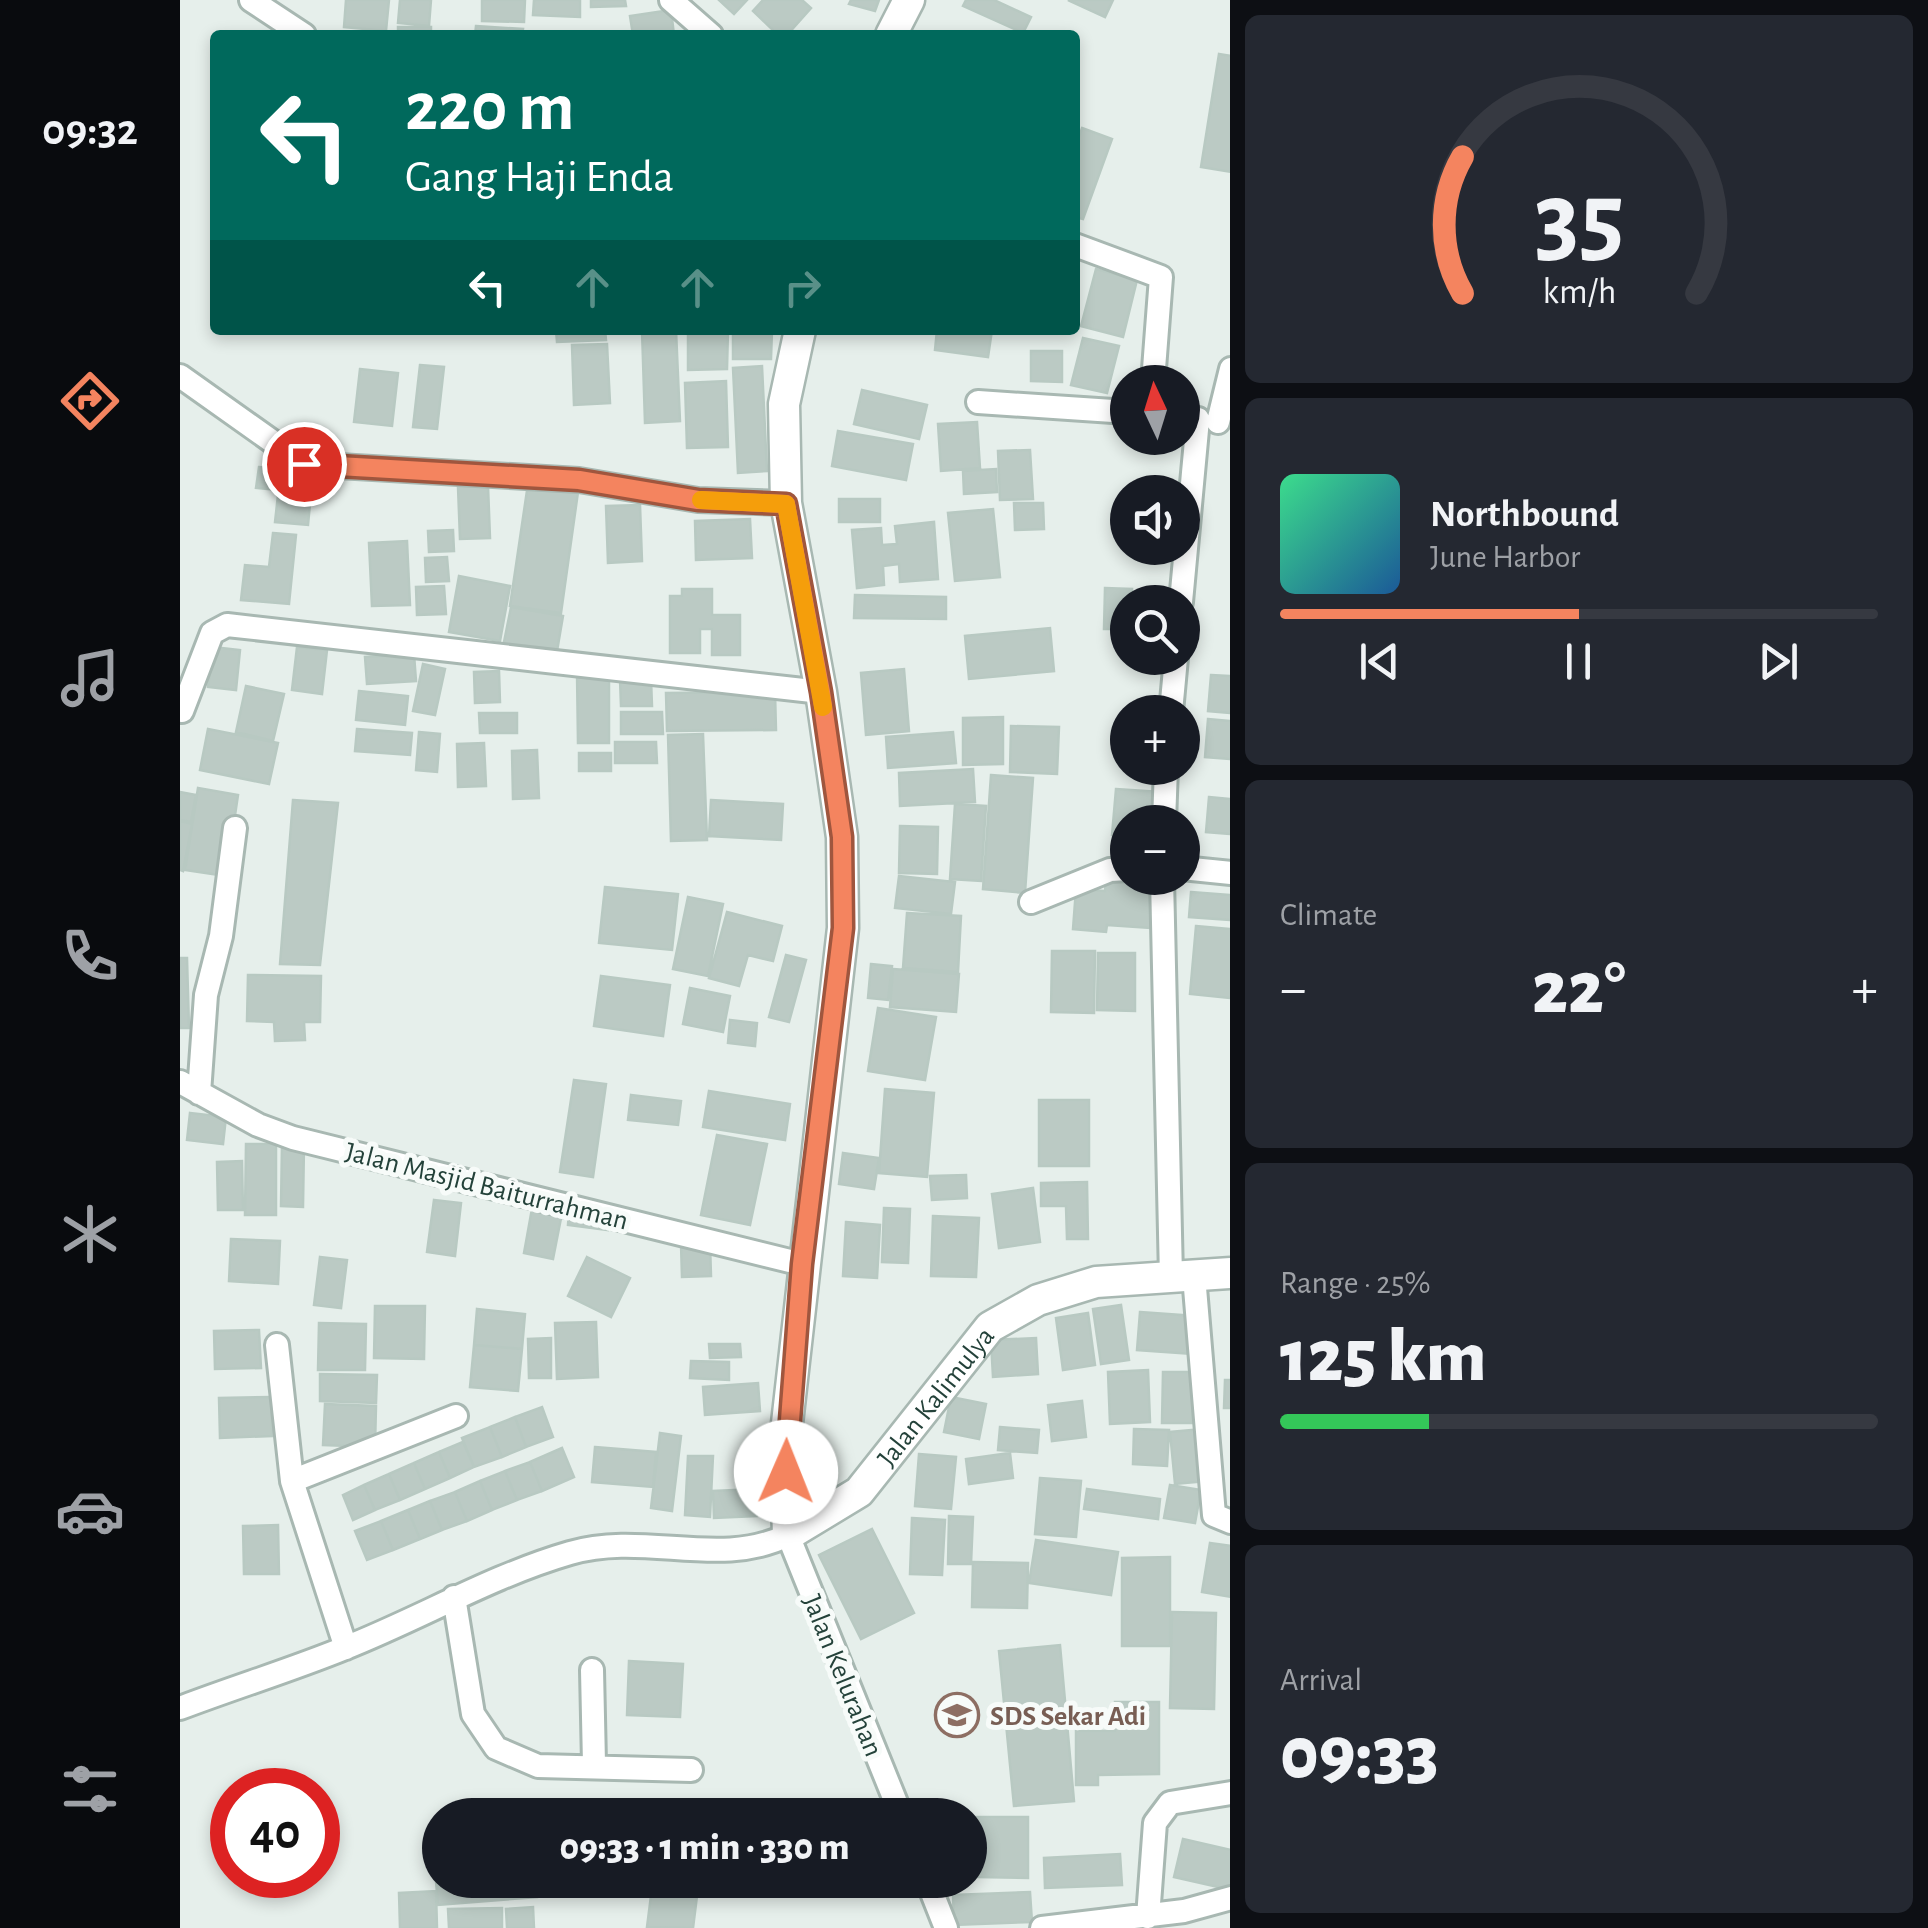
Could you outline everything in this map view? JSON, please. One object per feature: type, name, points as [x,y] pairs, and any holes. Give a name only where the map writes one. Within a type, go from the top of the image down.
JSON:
[{"type":"street","points":[[251,0],[296,30]]},
{"type":"street","points":[[671,0],[705,30]]},
{"type":"street","points":[[894,30],[909,0]]},
{"type":"street","points":[[1080,247],[1161,277],[1154,365]]},
{"type":"street","points":[[180,1708],[346,1648],[454,1596],[571,1553],[606,1546],[759,1550],[788,1535],[785,1441],[843,928],[842,837],[821,692],[786,504],[784,404],[799,335]]},
{"type":"street","points":[[1183,585],[1207,421],[1230,369]]},
{"type":"street","points":[[180,376],[304,464],[579,480],[698,500],[786,504]]},
{"type":"street","points":[[978,402],[1110,411]]},
{"type":"street","points":[[182,711],[212,634],[227,626],[821,692]]},
{"type":"street","points":[[190,1088],[221,936],[235,828]]},
{"type":"street","points":[[1030,902],[1110,870]]},
{"type":"street","points":[[1200,870],[1230,873]]},
{"type":"street","points":[[1163,895],[1183,1277],[1214,1515],[1230,1522]]},
{"type":"street","name":"Jalan Masjid Baiturrahman","points":[[190,1088],[293,1138],[802,1264]]},
{"type":"street","name":"Jalan Kalimulya","points":[[788,1535],[859,1492],[990,1327],[1038,1300],[1096,1282],[1230,1273]]},
{"type":"street","points":[[278,1345],[292,1481],[346,1648]]},
{"type":"street","points":[[292,1481],[456,1416]]},
{"type":"street","name":"Jalan Kelurahan","points":[[788,1535],[894,1798]]},
{"type":"street","points":[[454,1596],[473,1714],[485,1736],[522,1762],[691,1770]]},
{"type":"street","points":[[592,1670],[594,1764]]},
{"type":"street","points":[[1155,1920],[1154,1823],[1170,1803],[1230,1792]]},
{"type":"street","points":[[934,1898],[946,1928]]},
{"type":"street","points":[[1042,1928],[1155,1920],[1230,1898]]},
{"type":"building","points":[[346,0],[389,0],[386,30],[344,27]]},
{"type":"building","points":[[400,0],[431,0],[429,26],[398,23]]},
{"type":"building","points":[[482,0],[525,0],[524,22],[482,21]]},
{"type":"building","points":[[534,0],[580,0],[580,17],[533,15]]},
{"type":"building","points":[[591,0],[625,0],[626,6],[591,7]]},
{"type":"building","points":[[719,0],[747,0],[734,14]]},
{"type":"building","points":[[763,0],[802,0],[811,8],[791,30],[773,30],[753,11]]},
{"type":"building","points":[[851,0],[879,0],[875,11],[849,4]]},
{"type":"building","points":[[966,0],[994,0],[1031,17],[1024,30],[1016,30],[963,6]]},
{"type":"building","points":[[1068,0],[1113,0],[1105,17]]},
{"type":"building","points":[[671,10],[673,30],[632,30],[630,16]]},
{"type":"building","points":[[476,26],[523,29],[523,30],[476,30]]},
{"type":"building","points":[[398,27],[431,27],[431,30]]},
{"type":"building","points":[[1219,54],[1230,56],[1230,172],[1201,167]]},
{"type":"building","points":[[1082,128],[1112,139],[1083,219],[1080,218]]},
{"type":"building","points":[[1096,269],[1137,280],[1123,337],[1081,326]]},
{"type":"building","points":[[556,335],[606,335],[606,340],[557,342]]},
{"type":"building","points":[[642,335],[676,335],[680,421],[645,423]]},
{"type":"building","points":[[688,335],[728,335],[727,369],[688,370]]},
{"type":"building","points":[[733,335],[772,335],[771,359],[733,359]]},
{"type":"building","points":[[936,335],[991,335],[988,357],[935,350]]},
{"type":"building","points":[[1083,338],[1119,346],[1114,365],[1110,365],[1107,393],[1071,385]]},
{"type":"building","points":[[607,344],[610,403],[574,405],[572,345]]},
{"type":"building","points":[[1031,351],[1062,351],[1062,382],[1031,381]]},
{"type":"building","points":[[420,365],[444,367],[437,429],[413,427]]},
{"type":"building","points":[[762,366],[767,471],[738,473],[733,368]]},
{"type":"building","points":[[360,369],[398,373],[392,426],[354,422]]},
{"type":"building","points":[[726,381],[728,447],[687,448],[685,383]]},
{"type":"building","points":[[862,390],[927,405],[919,439],[854,424]]},
{"type":"building","points":[[977,422],[980,468],[941,471],[938,424]]},
{"type":"building","points":[[838,431],[913,444],[906,480],[832,466]]},
{"type":"building","points":[[1030,450],[1033,499],[1000,500],[998,451]]},
{"type":"building","points":[[259,467],[280,469],[277,490],[256,488]]},
{"type":"building","points":[[281,468],[313,472],[308,525],[275,522]]},
{"type":"building","points":[[996,469],[997,492],[964,494],[963,471]]},
{"type":"building","points":[[529,477],[579,485],[561,613],[510,606]]},
{"type":"building","points":[[488,486],[490,538],[460,539],[458,487]]},
{"type":"building","points":[[839,499],[880,499],[880,522],[839,522]]},
{"type":"building","points":[[1014,503],[1043,503],[1044,529],[1015,530]]},
{"type":"building","points":[[640,505],[642,561],[608,563],[606,506]]},
{"type":"building","points":[[993,509],[1000,577],[955,581],[948,513]]},
{"type":"building","points":[[750,519],[752,558],[696,560],[695,521]]},
{"type":"building","points":[[934,522],[938,579],[900,582],[899,564],[883,566],[884,585],[857,588],[852,530],[881,528],[882,545],[897,544],[895,526]]},
{"type":"building","points":[[453,530],[454,551],[429,552],[428,531]]},
{"type":"building","points":[[273,533],[296,535],[289,604],[241,600],[245,565],[269,567]]},
{"type":"building","points":[[407,541],[410,605],[372,606],[369,543]]},
{"type":"building","points":[[447,557],[449,581],[426,582],[425,558]]},
{"type":"building","points":[[459,576],[510,586],[500,641],[449,632]]},
{"type":"building","points":[[444,586],[446,614],[417,615],[416,587]]},
{"type":"building","points":[[1105,588],[1110,588],[1110,629],[1104,629]]},
{"type":"building","points":[[682,589],[712,589],[712,615],[740,615],[740,655],[712,655],[712,629],[700,629],[700,653],[670,653],[670,596],[682,596]]},
{"type":"building","points":[[855,595],[946,597],[946,619],[854,618]]},
{"type":"building","points":[[511,607],[563,616],[556,657],[503,647]]},
{"type":"building","points":[[1050,628],[1054,671],[969,679],[965,636]]},
{"type":"building","points":[[213,647],[240,650],[236,690],[208,687]]},
{"type":"building","points":[[297,647],[327,650],[322,694],[292,690]]},
{"type":"building","points":[[414,654],[416,681],[367,684],[365,657]]},
{"type":"building","points":[[423,664],[445,669],[435,715],[413,711]]},
{"type":"building","points":[[904,669],[909,731],[866,735],[861,673]]},
{"type":"building","points":[[499,671],[500,702],[475,703],[474,672]]},
{"type":"building","points":[[577,673],[609,673],[609,743],[578,743]]},
{"type":"building","points":[[1211,675],[1230,676],[1230,713],[1208,711]]},
{"type":"building","points":[[620,679],[651,679],[652,706],[621,706]]},
{"type":"building","points":[[246,686],[284,694],[273,741],[236,732]]},
{"type":"building","points":[[359,691],[408,696],[405,725],[356,720]]},
{"type":"building","points":[[775,692],[776,730],[667,731],[666,693]]},
{"type":"building","points":[[621,712],[662,712],[663,734],[621,734]]},
{"type":"building","points":[[479,713],[517,713],[517,733],[480,733]]},
{"type":"building","points":[[1003,717],[1003,764],[963,765],[963,718]]},
{"type":"building","points":[[1208,719],[1230,721],[1230,759],[1205,757]]},
{"type":"building","points":[[1011,726],[1059,727],[1057,774],[1010,772]]},
{"type":"building","points":[[208,729],[278,743],[269,784],[200,770]]},
{"type":"building","points":[[357,729],[412,733],[410,755],[355,751]]},
{"type":"building","points":[[419,732],[440,734],[437,772],[416,770]]},
{"type":"building","points":[[953,732],[956,763],[888,768],[886,737]]},
{"type":"building","points":[[703,734],[707,840],[671,841],[668,735]]},
{"type":"building","points":[[615,742],[656,742],[657,763],[615,763]]},
{"type":"building","points":[[484,743],[486,786],[458,787],[457,744]]},
{"type":"building","points":[[537,750],[539,798],[513,799],[512,751]]},
{"type":"building","points":[[579,753],[611,753],[611,771],[579,771]]},
{"type":"building","points":[[973,769],[975,802],[900,806],[899,773]]},
{"type":"building","points":[[991,775],[1033,778],[1025,893],[983,889]]},
{"type":"building","points":[[198,788],[238,795],[226,876],[185,870]]},
{"type":"building","points":[[1116,789],[1160,792],[1159,805],[1115,805]]},
{"type":"building","points":[[180,792],[196,795],[191,822],[180,820]]},
{"type":"building","points":[[1209,797],[1230,799],[1230,834],[1206,832]]},
{"type":"building","points":[[293,800],[338,803],[320,965],[280,964]]},
{"type":"building","points":[[711,800],[783,804],[781,840],[709,836]]},
{"type":"building","points":[[955,804],[986,806],[981,881],[950,879]]},
{"type":"building","points":[[180,821],[192,824],[183,871],[180,870]]},
{"type":"building","points":[[900,826],[938,827],[937,874],[899,873]]},
{"type":"building","points":[[899,876],[955,882],[951,914],[895,908]]},
{"type":"building","points":[[1106,879],[1110,879],[1110,895],[1152,895],[1150,928],[1107,925],[1106,932],[1073,929],[1076,889],[1105,891]]},
{"type":"building","points":[[605,887],[678,894],[672,950],[599,943]]},
{"type":"building","points":[[1191,895],[1230,895],[1230,920],[1189,917]]},
{"type":"building","points":[[688,897],[723,904],[708,976],[673,969]]},
{"type":"building","points":[[727,912],[782,926],[773,961],[748,955],[739,986],[709,978]]},
{"type":"building","points":[[907,913],[961,916],[958,972],[903,968]]},
{"type":"building","points":[[1196,926],[1230,929],[1230,998],[1190,994]]},
{"type":"building","points":[[1052,951],[1095,951],[1094,1013],[1051,1012]]},
{"type":"building","points":[[1098,953],[1135,953],[1135,1011],[1097,1010]]},
{"type":"building","points":[[786,955],[806,960],[789,1022],[769,1017]]},
{"type":"building","points":[[180,958],[187,958],[189,1028],[180,1028]]},
{"type":"building","points":[[871,964],[892,966],[888,1000],[868,998]]},
{"type":"building","points":[[893,969],[959,974],[956,1012],[890,1007]]},
{"type":"building","points":[[248,975],[321,976],[320,1022],[304,1022],[305,1040],[275,1041],[274,1022],[247,1021]]},
{"type":"building","points":[[601,976],[670,985],[663,1036],[594,1026]]},
{"type":"building","points":[[690,988],[730,996],[723,1032],[683,1024]]},
{"type":"building","points":[[878,1008],[936,1017],[925,1080],[868,1071]]},
{"type":"building","points":[[730,1020],[757,1023],[755,1046],[728,1043]]},
{"type":"building","points":[[574,1080],[606,1084],[593,1177],[560,1172]]},
{"type":"building","points":[[885,1089],[934,1093],[927,1177],[879,1173]]},
{"type":"building","points":[[709,1091],[790,1104],[785,1140],[703,1127]]},
{"type":"building","points":[[631,1095],[681,1101],[678,1125],[628,1120]]},
{"type":"building","points":[[1039,1100],[1089,1100],[1089,1166],[1039,1166]]},
{"type":"building","points":[[190,1113],[226,1117],[223,1144],[187,1140]]},
{"type":"building","points":[[717,1135],[767,1144],[750,1225],[701,1215]]},
{"type":"building","points":[[246,1144],[276,1144],[276,1215],[245,1215]]},
{"type":"building","points":[[282,1145],[304,1145],[303,1207],[281,1206]]},
{"type":"building","points":[[843,1153],[879,1158],[874,1189],[839,1184]]},
{"type":"building","points":[[242,1161],[243,1210],[218,1210],[217,1162]]},
{"type":"building","points":[[966,1175],[967,1198],[932,1200],[930,1176]]},
{"type":"building","points":[[1087,1182],[1088,1239],[1067,1239],[1066,1206],[1041,1206],[1041,1183]]},
{"type":"building","points":[[1033,1188],[1040,1242],[999,1248],[992,1194]]},
{"type":"building","points":[[434,1200],[461,1203],[455,1256],[427,1252]]},
{"type":"building","points":[[533,1203],[563,1208],[553,1259],[524,1253]]},
{"type":"building","points":[[884,1208],[910,1209],[908,1263],[882,1262]]},
{"type":"building","points":[[569,1211],[610,1216],[608,1230],[568,1225]]},
{"type":"building","points":[[933,1216],[979,1218],[976,1277],[931,1276]]},
{"type":"building","points":[[846,1222],[880,1225],[877,1278],[843,1276]]},
{"type":"building","points":[[231,1239],[280,1241],[278,1284],[229,1281]]},
{"type":"building","points":[[710,1243],[711,1276],[682,1277],[681,1244]]},
{"type":"building","points":[[320,1257],[347,1260],[341,1308],[314,1305]]},
{"type":"building","points":[[587,1257],[630,1278],[611,1317],[568,1296]]},
{"type":"building","points":[[1121,1305],[1129,1360],[1101,1364],[1093,1309]]},
{"type":"building","points":[[375,1306],[425,1306],[424,1359],[374,1358]]},
{"type":"building","points":[[477,1309],[525,1314],[522,1349],[474,1345]]},
{"type":"building","points":[[1140,1312],[1195,1316],[1192,1354],[1137,1350]]},
{"type":"building","points":[[1088,1313],[1095,1365],[1063,1370],[1056,1318]]},
{"type":"building","points":[[596,1322],[598,1377],[557,1379],[555,1323]]},
{"type":"building","points":[[319,1323],[366,1324],[365,1370],[318,1370]]},
{"type":"building","points":[[259,1330],[261,1368],[215,1369],[214,1331]]},
{"type":"building","points":[[551,1338],[551,1378],[529,1378],[528,1339]]},
{"type":"building","points":[[1036,1338],[1038,1374],[993,1377],[991,1340]]},
{"type":"building","points":[[709,1344],[740,1344],[741,1357],[710,1358]]},
{"type":"building","points":[[474,1345],[522,1349],[518,1391],[470,1387]]},
{"type":"building","points":[[691,1361],[729,1362],[729,1380],[690,1378]]},
{"type":"building","points":[[1148,1370],[1150,1422],[1110,1424],[1108,1372]]},
{"type":"building","points":[[1163,1372],[1193,1372],[1192,1423],[1162,1423]]},
{"type":"building","points":[[320,1374],[377,1375],[376,1403],[320,1401]]},
{"type":"building","points":[[1225,1380],[1230,1380],[1230,1408],[1224,1408]]},
{"type":"building","points":[[758,1383],[760,1411],[705,1415],[703,1387]]},
{"type":"building","points":[[271,1397],[272,1436],[220,1438],[219,1398]]},
{"type":"building","points":[[951,1397],[986,1404],[979,1439],[944,1432]]},
{"type":"building","points":[[1082,1401],[1086,1437],[1052,1441],[1048,1405]]},
{"type":"building","points":[[325,1404],[376,1406],[375,1447],[323,1445]]},
{"type":"building","points":[[542,1407],[553,1437],[526,1447],[515,1417]]},
{"type":"building","points":[[515,1417],[526,1447],[502,1457],[490,1427]]},
{"type":"building","points":[[490,1427],[502,1457],[474,1467],[462,1438]]},
{"type":"building","points":[[1000,1427],[1039,1430],[1037,1453],[998,1450]]},
{"type":"building","points":[[1134,1429],[1169,1430],[1167,1466],[1133,1464]]},
{"type":"building","points":[[1202,1429],[1206,1481],[1175,1484],[1170,1432]]},
{"type":"building","points":[[660,1433],[681,1436],[672,1511],[651,1508]]},
{"type":"building","points":[[463,1442],[474,1467],[450,1478],[439,1452]]},
{"type":"building","points":[[595,1447],[656,1452],[653,1487],[592,1482]]},
{"type":"building","points":[[562,1448],[574,1477],[542,1491],[530,1462]]},
{"type":"building","points":[[439,1452],[450,1478],[425,1489],[414,1463]]},
{"type":"building","points":[[1010,1453],[1013,1478],[969,1484],[966,1459]]},
{"type":"building","points":[[919,1454],[956,1457],[951,1509],[915,1506]]},
{"type":"building","points":[[688,1456],[713,1456],[710,1517],[685,1515]]},
{"type":"building","points":[[530,1462],[542,1491],[517,1500],[505,1471]]},
{"type":"building","points":[[414,1463],[425,1489],[400,1500],[389,1474]]},
{"type":"building","points":[[505,1471],[517,1500],[492,1510],[480,1481]]},
{"type":"building","points":[[389,1474],[400,1500],[375,1510],[364,1485]]},
{"type":"building","points":[[1040,1478],[1081,1481],[1076,1537],[1035,1534]]},
{"type":"building","points":[[480,1481],[492,1510],[467,1521],[455,1492]]},
{"type":"building","points":[[364,1485],[375,1510],[353,1520],[343,1495]]},
{"type":"building","points":[[1170,1485],[1201,1490],[1195,1523],[1164,1518]]},
{"type":"building","points":[[756,1489],[757,1516],[714,1518],[713,1491]]},
{"type":"building","points":[[1087,1489],[1160,1499],[1158,1519],[1084,1509]]},
{"type":"building","points":[[455,1492],[467,1521],[442,1530],[430,1501]]},
{"type":"building","points":[[430,1501],[442,1530],[420,1539],[408,1510]]},
{"type":"building","points":[[408,1510],[420,1539],[393,1550],[381,1521]]},
{"type":"building","points":[[949,1516],[973,1517],[971,1564],[948,1564]]},
{"type":"building","points":[[912,1518],[945,1520],[942,1575],[910,1574]]},
{"type":"building","points":[[381,1521],[393,1550],[367,1560],[355,1531]]},
{"type":"building","points":[[278,1525],[279,1574],[244,1574],[243,1526]]},
{"type":"building","points":[[872,1529],[914,1613],[861,1639],[819,1555]]},
{"type":"building","points":[[1036,1540],[1118,1552],[1111,1595],[1029,1583]]},
{"type":"building","points":[[1210,1543],[1230,1546],[1230,1597],[1202,1592]]},
{"type":"building","points":[[1170,1557],[1170,1646],[1122,1646],[1122,1558]]},
{"type":"building","points":[[973,1562],[1028,1563],[1027,1608],[972,1607]]},
{"type":"building","points":[[1172,1612],[1216,1613],[1214,1709],[1170,1708]]},
{"type":"building","points":[[1060,1645],[1074,1801],[1014,1806],[999,1651]]},
{"type":"building","points":[[629,1661],[683,1664],[680,1717],[627,1715]]},
{"type":"building","points":[[1115,1702],[1159,1702],[1159,1774],[1098,1775],[1098,1785],[1076,1785],[1076,1731],[1115,1731]]},
{"type":"building","points":[[987,1817],[1028,1817],[1028,1878],[987,1877]]},
{"type":"building","points":[[1183,1839],[1230,1850],[1230,1890],[1174,1877]]},
{"type":"building","points":[[1120,1854],[1122,1885],[1045,1888],[1044,1858]]},
{"type":"building","points":[[422,1892],[422,1898],[436,1898],[437,1928],[400,1928],[399,1893]]},
{"type":"building","points":[[1030,1892],[1032,1922],[954,1925],[953,1898],[987,1898],[987,1894]]},
{"type":"building","points":[[437,1898],[525,1898],[438,1905]]},
{"type":"building","points":[[651,1898],[697,1898],[693,1928],[647,1927]]},
{"type":"building","points":[[533,1907],[534,1928],[507,1928],[506,1909]]},
{"type":"building","points":[[502,1908],[502,1928],[449,1928],[448,1909]]},
{"type":"slow traffic","points":[[701,500],[786,504],[823,707]]},
{"type":"place","name":"SDS Sekar Adi","points":[[957,1715]]},
{"type":"route","points":[[304,464],[579,480],[698,500],[786,504],[821,692],[842,837],[843,928],[802,1264],[785,1441],[786,1472]]}]
